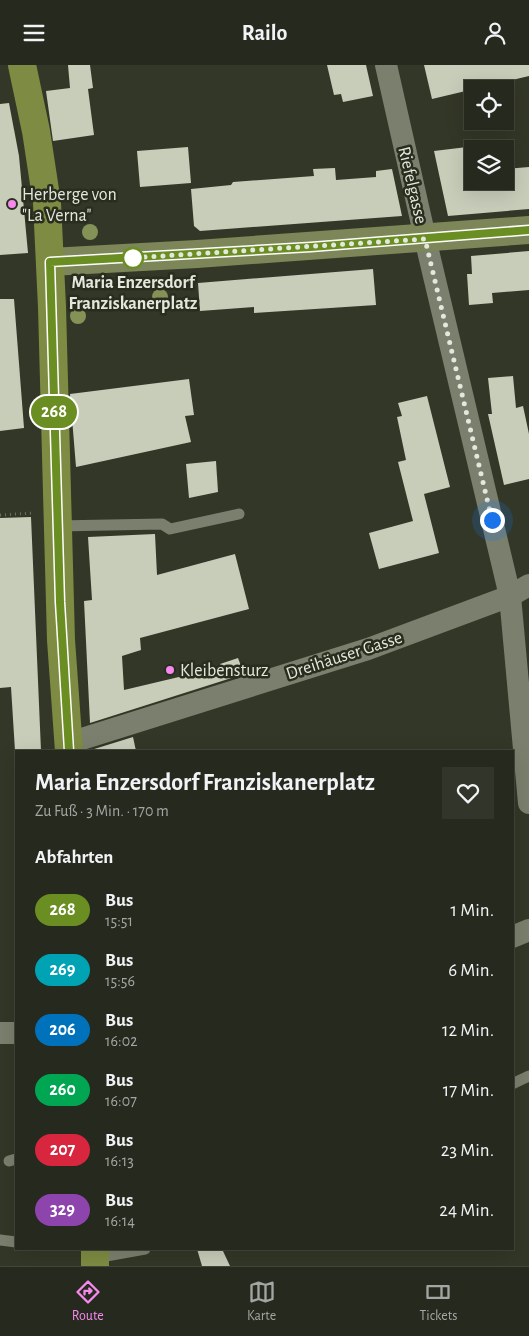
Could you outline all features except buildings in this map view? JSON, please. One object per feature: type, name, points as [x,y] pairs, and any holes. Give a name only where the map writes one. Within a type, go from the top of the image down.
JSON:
[{"type":"main road","points":[[22,65],[36,131],[47,203],[61,640],[69,747]]},
{"type":"main road","points":[[50,262],[425,239],[529,230]]},
{"type":"street","name":"Riefelgasse","points":[[386,65],[425,239],[510,596],[529,803]]},
{"type":"street","name":"Dreihäuser Gasse","points":[[69,747],[368,649],[510,596],[529,585]]},
{"type":"street","points":[[514,936],[529,929]]},
{"type":"street","points":[[0,1033],[15,1033]]},
{"type":"lane","points":[[57,519],[162,524],[170,529],[239,514]]},
{"type":"lane","points":[[514,1083],[529,1076]]},
{"type":"lane","points":[[0,1240],[15,1242]]},
{"type":"lane","points":[[94,1254],[135,1250]]},
{"type":"path","points":[[0,515],[57,519]]},
{"type":"bus line","name":"268","points":[[69,750],[61,640],[56,513],[50,262],[311,247],[529,230]]},
{"type":"place","name":"Herberge von \"La Verna\"","points":[[12,204]]},
{"type":"place","name":"Maria Enzersdorf Franziskanerplatz","points":[[133,258]]},
{"type":"place","name":"Kleibensturz","points":[[170,670]]},
{"type":"route","points":[[133,258],[130,258],[425,239],[492,520]]}]
